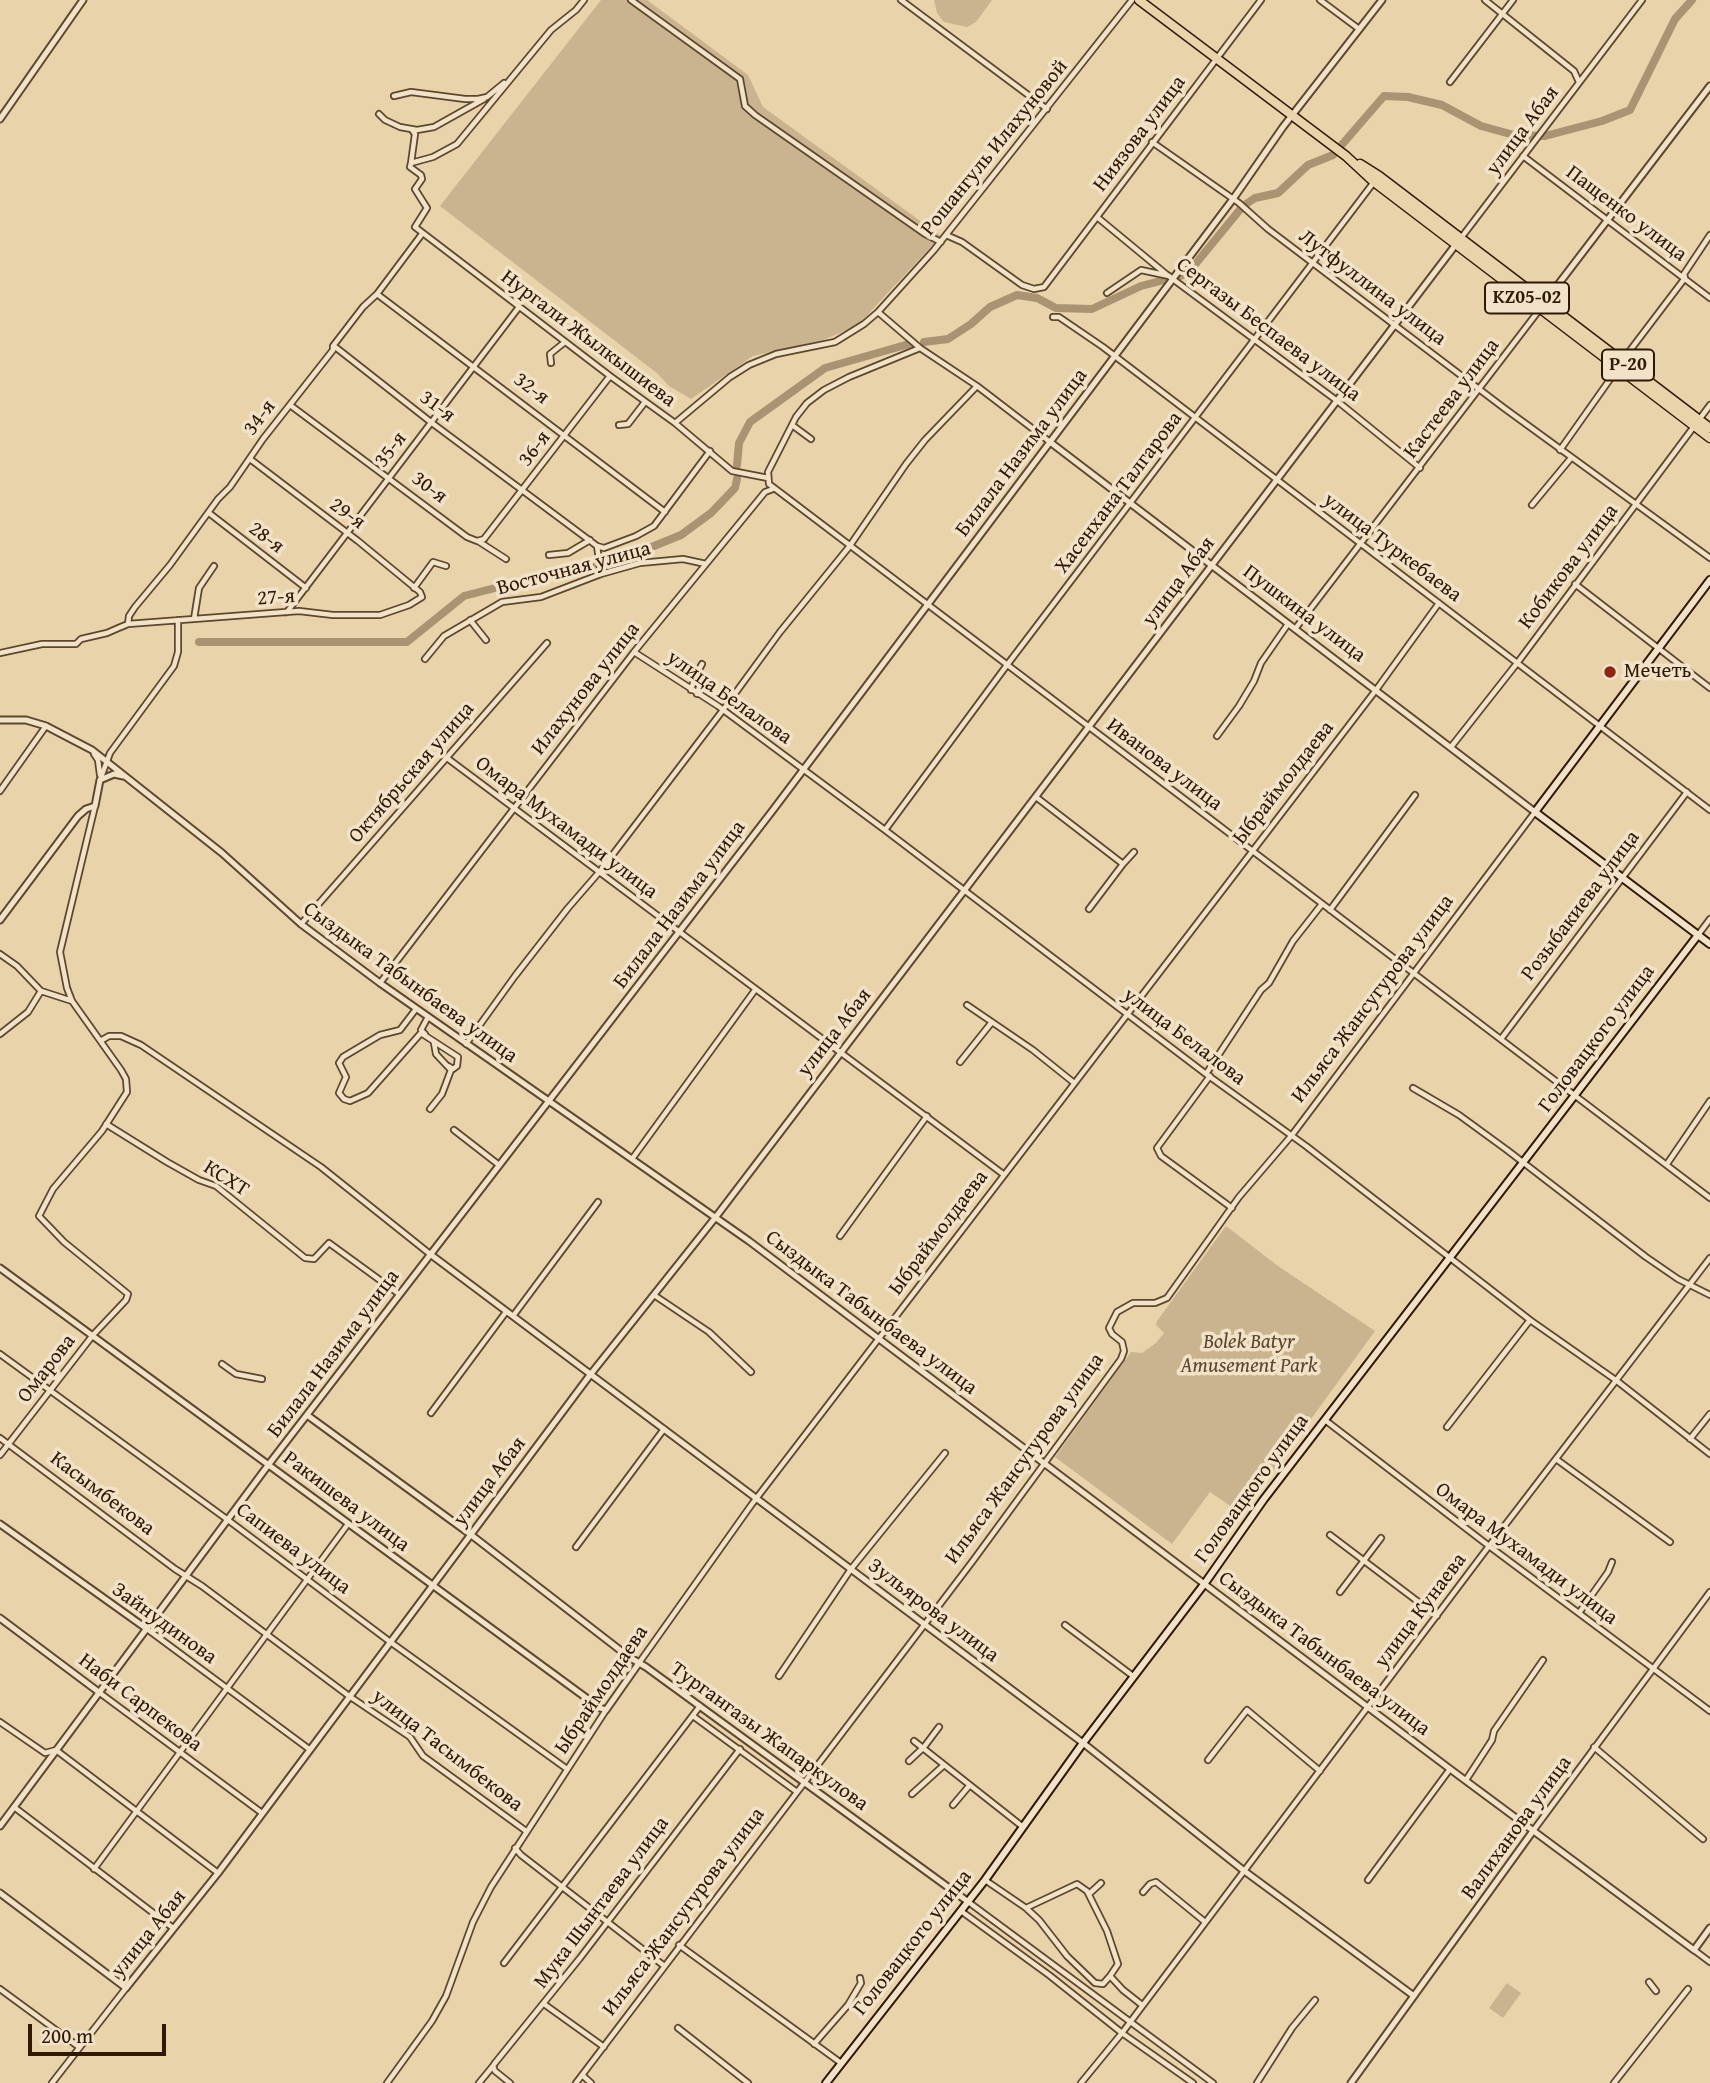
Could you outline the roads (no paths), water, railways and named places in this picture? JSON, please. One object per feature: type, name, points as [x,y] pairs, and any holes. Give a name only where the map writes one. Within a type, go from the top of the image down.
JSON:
[{"type":"highway","name":"KZ05-02","points":[[1139,0],[1543,305]]},
{"type":"highway","name":"Р-20","points":[[1543,305],[1696,422],[1710,428]]},
{"type":"highway","points":[[1696,422],[1710,438]]},
{"type":"main road","name":"Ильяса Жансугурова улица","points":[[1535,812],[1710,580]]},
{"type":"main road","name":"Пушкина улица","points":[[1535,812],[1710,944]]},
{"type":"main road","name":"Головацкого улица","points":[[826,2083],[985,1880],[1264,1499],[1698,935]]},
{"type":"street","points":[[0,119],[83,0]]},
{"type":"street","points":[[411,163],[433,157],[457,144],[551,30],[584,0]]},
{"type":"street","points":[[631,0],[740,79],[745,106],[755,115],[925,234],[941,242]]},
{"type":"street","points":[[901,0],[1047,109]]},
{"type":"street","name":"Рошангуль Илахуновой","points":[[675,423],[730,377],[749,365],[776,354],[835,342],[878,312],[941,242],[1132,0]]},
{"type":"street","name":"Ниязова улица","points":[[946,235],[962,242],[1022,285],[1034,289],[1044,287],[1261,0]]},
{"type":"street","points":[[1320,0],[1359,29]]},
{"type":"street","name":"Билала Назима улица","points":[[0,1826],[269,1464],[549,1103],[928,606],[1171,277],[1382,0]]},
{"type":"street","points":[[1485,0],[1574,71],[1579,82]]},
{"type":"street","points":[[1450,82],[1513,0]]},
{"type":"street","name":"улица Абая","points":[[52,2083],[218,1872],[590,1375],[715,1218],[966,890],[1642,0]]},
{"type":"street","points":[[379,114],[385,120],[412,129],[434,127],[487,97],[515,72]]},
{"type":"street","name":"Кастеева улица","points":[[1295,629],[1710,86]]},
{"type":"street","points":[[394,96],[411,92],[465,99],[487,97]]},
{"type":"street","points":[[412,129],[415,134],[410,167],[421,175],[422,179],[415,189],[426,208],[415,227],[422,234]]},
{"type":"street","name":"Лутфуллина улица","points":[[1152,142],[1239,203],[1268,229],[1560,450],[1710,558]]},
{"type":"street","name":"Пащенко улица","points":[[1523,156],[1710,298]]},
{"type":"street","name":"Хасенхана Талгарова","points":[[886,830],[1007,665],[1377,179]]},
{"type":"street","name":"Сергазы Беспаева улица","points":[[1097,217],[1253,340],[1336,400],[1420,468]]},
{"type":"street","name":"34-я","points":[[128,622],[135,607],[170,565],[333,346],[422,234]]},
{"type":"street","name":"Нургали Жылкышиева","points":[[422,234],[675,423],[732,471],[768,478]]},
{"type":"street","points":[[1560,450],[1685,278],[1684,274],[1710,235]]},
{"type":"street","points":[[1107,293],[1141,270],[1171,277]]},
{"type":"street","name":"32-я","points":[[377,294],[665,512]]},
{"type":"street","name":"35-я","points":[[287,612],[519,307]]},
{"type":"street","name":"Пушкина улица","points":[[878,312],[920,348],[977,386],[1535,812]]},
{"type":"street","name":"улица Туркебаева","points":[[1053,317],[1059,317],[1081,331],[1710,810]]},
{"type":"street","points":[[551,363],[550,354],[565,342]]},
{"type":"street","name":"31-я","points":[[333,346],[597,546]]},
{"type":"street","points":[[768,478],[768,472],[792,425],[807,403],[824,390],[849,377],[920,348]]},
{"type":"street","points":[[330,353],[339,352]]},
{"type":"street","name":"36-я","points":[[484,539],[610,376]]},
{"type":"street","points":[[466,1045],[515,976],[598,873],[791,617],[849,547],[905,464],[977,386]]},
{"type":"street","points":[[619,425],[628,424],[645,402]]},
{"type":"street","name":"30-я","points":[[290,405],[467,537],[506,559]]},
{"type":"street","name":"Кобикова улица","points":[[1451,747],[1710,405]]},
{"type":"street","points":[[792,425],[811,439]]},
{"type":"street","points":[[601,573],[597,546],[604,548],[654,526],[710,451]]},
{"type":"street","points":[[1532,505],[1571,458]]},
{"type":"street","name":"29-я","points":[[250,459],[347,533],[414,587],[422,597]]},
{"type":"street","name":"Иванова улица","points":[[768,478],[774,489],[849,547],[1710,1198]]},
{"type":"street","name":"Илахунова улица","points":[[380,983],[634,652],[765,492],[774,489]]},
{"type":"street","name":"28-я","points":[[209,513],[306,587]]},
{"type":"street","points":[[477,541],[484,539],[485,546]]},
{"type":"street","points":[[549,555],[568,553],[590,540]]},
{"type":"street","name":"Восточная улица","points":[[425,659],[444,636],[502,602],[541,597],[601,573],[651,562],[683,559],[706,564]]},
{"type":"street","points":[[414,587],[433,562],[446,566]]},
{"type":"street","points":[[194,619],[199,588],[214,566]]},
{"type":"street","points":[[1575,584],[1710,688]]},
{"type":"street","name":"27-я","points":[[128,622],[299,611],[333,615],[380,615],[422,597]]},
{"type":"street","name":"Ыбраймолдаева","points":[[387,2083],[432,2021],[446,1996],[468,1935],[491,1887],[639,1663],[756,1500],[1073,1082],[1376,690],[1439,603]]},
{"type":"street","points":[[106,1124],[127,1092],[126,1079],[102,1040],[72,1001],[67,988],[61,944],[100,780],[110,753],[174,666],[178,652],[178,620]]},
{"type":"street","points":[[470,620],[486,640]]},
{"type":"street","points":[[0,653],[42,644],[76,644],[81,639],[107,634],[128,622]]},
{"type":"street","points":[[1217,736],[1239,706],[1261,663],[1288,624]]},
{"type":"street","name":"Октябрьская улица","points":[[300,923],[547,643]]},
{"type":"street","name":"улица Белалова","points":[[634,652],[723,710],[886,830],[1710,1454]]},
{"type":"street","points":[[691,690],[702,664]]},
{"type":"street","points":[[697,673],[701,680],[697,694]]},
{"type":"street","name":"Сыздыка Табынбаева улица","points":[[0,720],[26,720],[46,726],[92,750],[222,853],[300,923],[380,983],[749,1241],[1710,1962]]},
{"type":"street","points":[[0,791],[46,726]]},
{"type":"street","points":[[92,750],[99,760],[100,780]]},
{"type":"street","name":"Омара Мухамади улица","points":[[447,758],[1003,1174]]},
{"type":"street","points":[[100,780],[114,774],[126,777]]},
{"type":"street","name":"Розыбакиева улица","points":[[1501,1039],[1687,792]]},
{"type":"street","points":[[1330,910],[1415,795]]},
{"type":"street","points":[[1036,797],[1123,864]]},
{"type":"street","points":[[0,920],[78,816],[95,806]]},
{"type":"street","name":"Ильяса Жансугурова улица","points":[[576,2083],[1121,1359],[1124,1351],[1122,1342],[1112,1334],[1110,1328],[1117,1312],[1133,1303],[1156,1303],[1167,1298],[1232,1208],[1292,1135],[1535,812]]},
{"type":"street","points":[[1089,909],[1134,852]]},
{"type":"street","points":[[1232,1208],[1161,1156],[1157,1148],[1208,1075],[1261,990],[1269,983],[1293,942],[1322,904]]},
{"type":"street","name":"Головацкого улица","points":[[1698,935],[1710,919]]},
{"type":"street","points":[[0,954],[17,966],[41,992],[72,1001]]},
{"type":"street","points":[[632,1159],[755,990]]},
{"type":"street","points":[[0,1034],[28,1012],[41,992]]},
{"type":"street","points":[[967,1005],[1034,1050],[1073,1082]]},
{"type":"street","points":[[416,1009],[400,1030],[380,1035],[343,1057],[339,1063],[346,1077],[339,1093],[344,1099],[351,1101],[368,1093],[421,1033],[434,1042],[458,1057],[457,1066],[453,1069],[448,1066],[436,1054],[434,1042],[421,1030],[428,1017]]},
{"type":"street","points":[[960,1062],[992,1022]]},
{"type":"street","points":[[102,1040],[109,1036],[121,1036],[141,1045],[321,1167],[430,1254]]},
{"type":"street","points":[[430,1109],[447,1084],[451,1070],[448,1066]]},
{"type":"street","points":[[1413,1088],[1459,1115],[1646,1257],[1710,1295]]},
{"type":"street","points":[[1667,1164],[1710,1101]]},
{"type":"street","points":[[840,1236],[927,1116]]},
{"type":"street","name":"КСХТ","points":[[106,1124],[167,1163],[216,1186],[305,1258],[314,1259],[329,1243],[399,1294]]},
{"type":"street","name":"Омарова","points":[[0,1455],[93,1335],[126,1300],[128,1294],[64,1242],[39,1216],[64,1174],[106,1124]]},
{"type":"street","points":[[454,1130],[500,1166]]},
{"type":"street","points":[[512,1317],[598,1202]]},
{"type":"street","name":"Зульярова улица","points":[[430,1254],[1083,1743],[1243,1870],[1415,1996]]},
{"type":"street","name":"улица Кунаева","points":[[1081,2083],[1122,2033],[1243,1870],[1710,1258]]},
{"type":"street","name":"Ракишева улица","points":[[0,1268],[431,1586],[606,1710]]},
{"type":"street","points":[[653,1294],[709,1332],[751,1372]]},
{"type":"street","points":[[431,1413],[506,1312]]},
{"type":"street","points":[[1447,1427],[1530,1320]]},
{"type":"street","name":"Сапиева улица","points":[[0,1354],[568,1769]]},
{"type":"street","points":[[222,1364],[236,1374],[262,1380]]},
{"type":"street","points":[[1690,1439],[1710,1414]]},
{"type":"street","name":"Тургангазы Жапаркулова","points":[[307,1416],[1213,2083]]},
{"type":"street","name":"Омара Мухамади улица","points":[[1325,1420],[1710,1711]]},
{"type":"street","points":[[576,1547],[664,1429]]},
{"type":"street","name":"Касымбекова","points":[[0,1438],[267,1634]]},
{"type":"street","points":[[779,1676],[851,1569],[945,1453]]},
{"type":"street","points":[[1556,1459],[1670,1542]]},
{"type":"street","name":"Зайнудинова","points":[[0,1524],[309,1749]]},
{"type":"street","points":[[94,1868],[348,1524]]},
{"type":"street","points":[[1329,1535],[1437,1616]]},
{"type":"street","points":[[1340,1592],[1381,1538]]},
{"type":"street","points":[[1579,1614],[1608,1573],[1612,1562]]},
{"type":"street","name":"Валиханова улица","points":[[1351,2083],[1594,1747],[1710,1592]]},
{"type":"street","name":"Наби Сарпекова","points":[[0,1618],[262,1813]]},
{"type":"street","points":[[1065,1625],[1133,1676]]},
{"type":"street","name":"улица Тасымбекова","points":[[267,1634],[349,1696],[410,1737],[423,1756],[526,1831]]},
{"type":"street","points":[[1466,1780],[1492,1740],[1494,1731],[1543,1661]]},
{"type":"street","points":[[504,1963],[700,1706]]},
{"type":"street","points":[[1208,1760],[1247,1710],[1320,1771]]},
{"type":"street","points":[[693,1716],[797,1792]]},
{"type":"street","points":[[0,1723],[45,1753],[57,1751],[218,1872]]},
{"type":"street","points":[[909,1761],[939,1727]]},
{"type":"street","points":[[914,1741],[1023,1827]]},
{"type":"street","points":[[1594,1747],[1703,1839]]},
{"type":"street","name":"Мука Шынтаева улица","points":[[479,2083],[519,2031],[544,2004],[740,1749]]},
{"type":"street","points":[[912,1794],[944,1765]]},
{"type":"street","points":[[1368,1880],[1450,1769]]},
{"type":"street","points":[[953,1805],[969,1786]]},
{"type":"street","points":[[14,1807],[173,1928]]},
{"type":"street","points":[[515,1848],[663,1965]]},
{"type":"street","points":[[985,1880],[1026,1908],[1087,1976],[1095,1983],[1103,1984],[1118,1964],[1107,1931],[1089,1894],[1077,1884],[1026,1908]]},
{"type":"street","points":[[1143,1892],[1156,1882],[1205,1922]]},
{"type":"street","points":[[1089,1894],[1101,1883]]},
{"type":"street","points":[[0,1893],[126,1988]]},
{"type":"street","points":[[960,1910],[1190,2082]]},
{"type":"street","points":[[1694,1950],[1710,1928]]},
{"type":"street","points":[[679,1945],[841,2063]]},
{"type":"street","points":[[1110,1976],[1142,2005]]},
{"type":"street","points":[[814,2044],[848,2005],[860,1978]]},
{"type":"street","points":[[1649,1982],[1656,1991]]},
{"type":"street","points":[[0,1989],[79,2047]]},
{"type":"street","points":[[1615,2083],[1688,1989]]},
{"type":"street","points":[[1257,2083],[1292,2028],[1315,2000]]},
{"type":"street","points":[[544,2004],[604,2047]]},
{"type":"street","points":[[678,2028],[748,2083]]},
{"type":"street","points":[[493,2066],[510,2083]]},
{"type":"street","points":[[582,2075],[591,2083]]},
{"type":"waterway","points":[[1180,276],[1188,273],[1243,206],[1255,198],[1278,193],[1308,165],[1333,155],[1384,96],[1408,97],[1442,105],[1481,126],[1514,135],[1545,136],[1602,121],[1630,110],[1675,19],[1692,0]]},
{"type":"waterway","points":[[924,342],[948,339],[990,307],[1017,295],[1037,298],[1056,308],[1092,309],[1141,286],[1168,279]]},
{"type":"waterway","points":[[737,465],[739,443],[750,422],[825,368],[909,344]]},
{"type":"waterway","points":[[604,564],[681,535],[711,513],[735,488],[737,479]]},
{"type":"waterway","points":[[199,642],[407,642],[464,596],[596,565]]},
{"type":"place","name":"Мечеть","points":[[1610,672]]},
{"type":"park label","name":"Bolek Batyr Amusement Park","points":[[1249,1355]]}]
